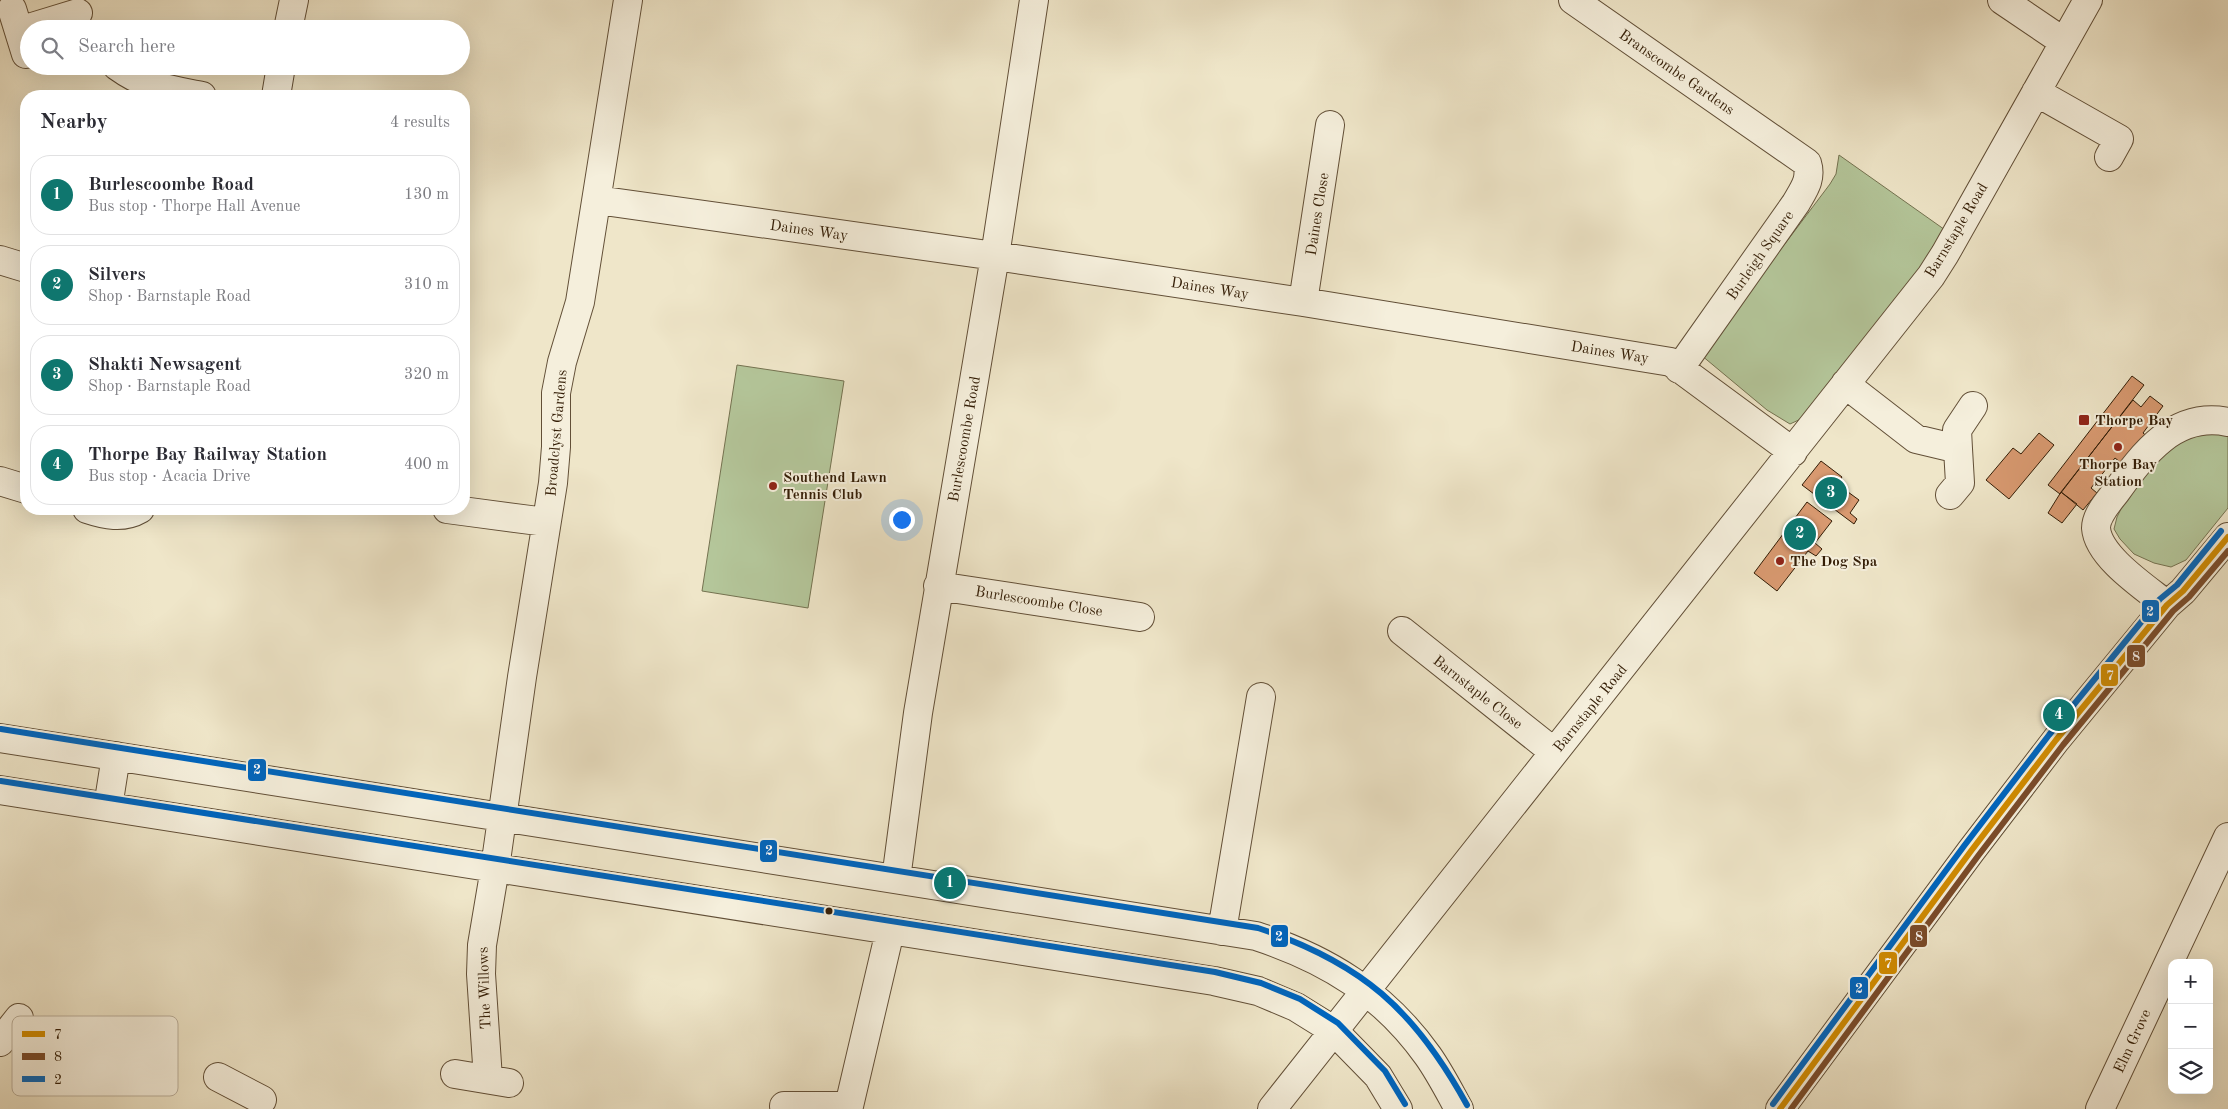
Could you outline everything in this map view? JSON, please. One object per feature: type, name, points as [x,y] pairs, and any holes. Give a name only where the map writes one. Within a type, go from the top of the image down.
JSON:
[{"type":"street","points":[[290,20],[294,0]]},
{"type":"street","name":"Broadclyst Gardens","points":[[496,868],[502,816],[553,483],[556,447],[556,393],[562,362],[580,302],[628,0]]},
{"type":"street","name":"Burlescoombe Road","points":[[896,879],[918,713],[995,256],[1034,0]]},
{"type":"street","name":"Branscombe Gardens","points":[[1573,0],[1781,144]]},
{"type":"street","points":[[2002,0],[2064,42]]},
{"type":"street","name":"Barnstaple Road","points":[[1272,1109],[1793,452],[1941,262],[2088,0]]},
{"type":"street","points":[[59,20],[79,14]]},
{"type":"street","points":[[130,75],[153,86],[173,90]]},
{"type":"street","points":[[277,90],[280,75]]},
{"type":"street","points":[[2036,92],[2119,139]]},
{"type":"street","name":"Daines Close","points":[[1303,302],[1330,125]]},
{"type":"street","name":"Burleigh Square","points":[[1679,369],[1806,186],[1810,173],[1807,162],[1781,144]]},
{"type":"street","name":"Daines Way","points":[[597,200],[1303,302],[1671,362],[1793,452]]},
{"type":"street","points":[[0,260],[20,266]]},
{"type":"street","points":[[1845,384],[1916,439],[1958,449]]},
{"type":"street","points":[[1950,495],[1960,483],[1957,430],[1973,406]]},
{"type":"street","points":[[2167,605],[2114,561],[2101,544],[2096,527],[2102,511],[2142,457],[2161,438],[2182,427],[2204,420],[2228,422]]},
{"type":"street","points":[[0,481],[20,487]]},
{"type":"street","points":[[470,512],[546,522]]},
{"type":"street","points":[[106,515],[124,515]]},
{"type":"street","points":[[1780,1109],[2056,740],[2167,605],[2183,590],[2227,539]]},
{"type":"street","name":"Burlescoombe Close","points":[[938,586],[1140,617]]},
{"type":"street","name":"Barnstaple Close","points":[[1402,631],[1554,752]]},
{"type":"street","points":[[1222,931],[1261,697]]},
{"type":"street","points":[[0,738],[1256,936],[1323,962],[1366,991],[1411,1034],[1429,1057],[1459,1109]]},
{"type":"street","points":[[108,807],[116,756]]},
{"type":"street","points":[[0,790],[1214,981],[1258,991],[1296,1007],[1333,1030],[1378,1076],[1398,1109]]},
{"type":"street","name":"Elm Grove","points":[[2100,1109],[2228,837]]},
{"type":"street","name":"The Willows","points":[[455,1074],[498,1081],[481,974],[482,945],[496,868]]},
{"type":"street","points":[[784,1106],[858,1107],[890,930]]},
{"type":"street","points":[[0,1042],[12,1027]]},
{"type":"green space","points":[[1839,155],[1948,232],[1939,250],[1803,418],[1790,424],[1767,410],[1701,355],[1830,184],[1836,174]]},
{"type":"green space","name":"Southend Lawn Tennis Club","points":[[737,365],[844,381],[808,608],[702,591]]},
{"type":"green space","points":[[2228,427],[2228,508],[2186,560],[2171,567],[2154,563],[2134,554],[2120,539],[2114,529],[2117,517],[2126,499],[2175,438]]},
{"type":"building","points":[[2132,376],[2144,385],[2060,494],[2048,485]]},
{"type":"building","name":"Thorpe Bay Station","points":[[2150,396],[2163,406],[2143,433],[2148,437],[2125,466],[2115,458],[2091,488],[2097,493],[2083,510],[2061,492],[2133,400],[2141,407]]},
{"type":"building","name":"Thorpe Bay Station","points":[[2039,433],[2054,445],[2009,499],[1986,480],[2013,448],[2021,454]]},
{"type":"building","points":[[1821,461],[1842,477],[1837,484],[1859,500],[1850,513],[1857,519],[1854,524],[1802,485]]},
{"type":"building","points":[[2061,492],[2077,504],[2062,523],[2048,513]]},
{"type":"building","points":[[1807,502],[1832,521],[1815,543],[1822,549],[1816,556],[1808,551],[1777,591],[1754,573]]},
{"type":"transit line","name":"2","points":[[1773,1104],[1964,846],[2049,735],[2160,599],[2177,585],[2221,531]]},
{"type":"transit line","name":"7","points":[[1780,1109],[1971,851],[2056,740],[2167,605],[2183,591],[2228,537]]},
{"type":"transit line","name":"8","points":[[1791,1109],[1978,856],[2063,745],[2173,611],[2189,597],[2228,551]]},
{"type":"transit line","name":"2","points":[[1,729],[1258,928],[1327,957],[1356,974],[1382,994],[1405,1016],[1427,1042],[1467,1105]]},
{"type":"transit line","name":"2","points":[[1,781],[1215,972],[1261,983],[1300,999],[1338,1023],[1385,1071],[1405,1104]]},
{"type":"place","name":"Thorpe Bay","points":[[2084,420]]},
{"type":"place","name":"Thorpe Bay Station","points":[[2118,447]]},
{"type":"place","name":"Southend Lawn Tennis Club","points":[[773,486]]},
{"type":"place","name":"Shakti Newsagent","points":[[1831,493]]},
{"type":"place","name":"Silvers","points":[[1800,534]]},
{"type":"place","name":"The Dog Spa","points":[[1780,561]]},
{"type":"place","name":"Thorpe Bay Railway Station","points":[[2059,715]]},
{"type":"place","name":"Burlescoombe Road","points":[[950,883]]}]
